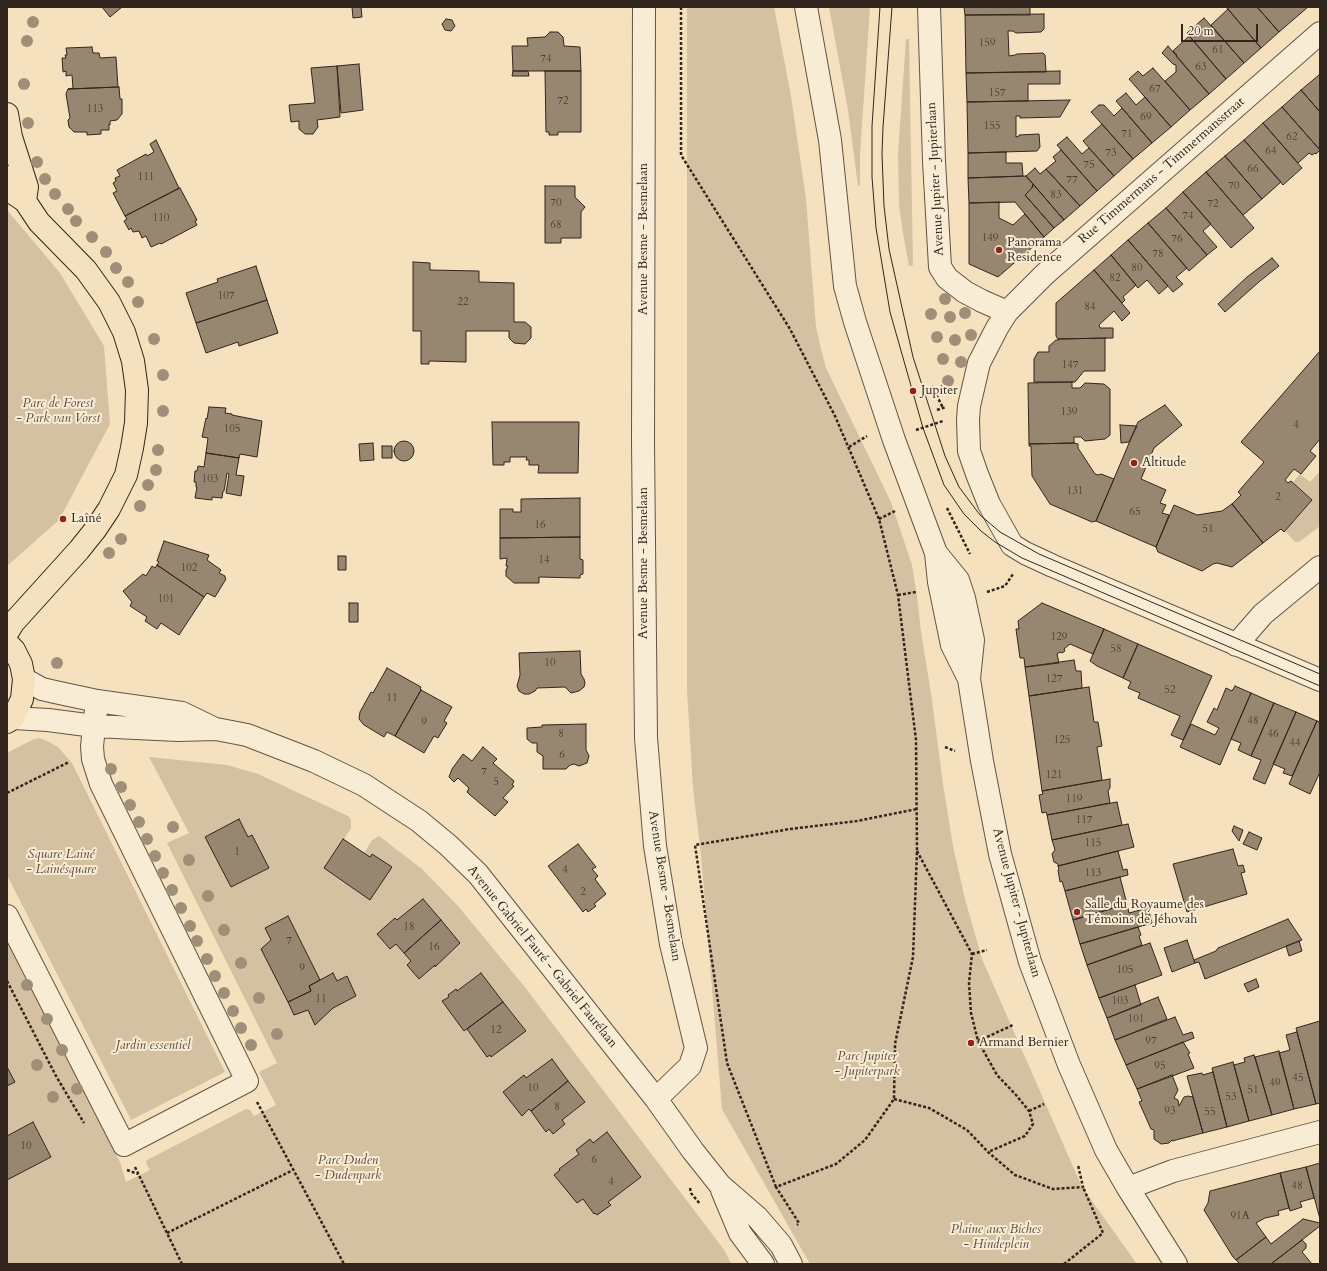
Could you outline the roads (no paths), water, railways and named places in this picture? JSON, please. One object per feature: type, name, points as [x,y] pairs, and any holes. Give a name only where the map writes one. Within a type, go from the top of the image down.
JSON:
[{"type":"main road","points":[[7,114],[11,137],[27,187],[25,201]]},
{"type":"main road","points":[[7,177],[14,193],[25,201],[39,222],[86,270],[109,302],[124,332],[133,361],[137,390],[136,423],[126,475],[109,509],[79,550],[12,623],[7,633]]},
{"type":"main road","points":[[7,643],[14,650],[21,664],[24,679],[22,699],[10,720]]},
{"type":"street","name":"Avenue Besme - Besmelaan","points":[[644,7],[643,450],[646,738],[656,846],[670,936],[696,1048],[690,1066],[656,1099]]},
{"type":"street","name":"Avenue Jupiter - Jupiterlaan","points":[[806,7],[830,140],[845,286],[855,322],[894,440],[909,506],[936,552],[939,582],[952,645],[969,679],[982,761],[1000,854],[1030,962],[1106,1150],[1176,1264]]},
{"type":"street","name":"Avenue Jupiter - Jupiterlaan","points":[[929,7],[934,161],[940,267],[947,278],[965,292],[1007,312]]},
{"type":"street","name":"Rue Timmermans - Timmermansstraat","points":[[1007,312],[1040,279],[1320,33]]},
{"type":"street","points":[[1007,312],[996,328],[979,363],[969,406],[969,451],[989,504],[1020,562],[1236,645],[1320,680]]},
{"type":"street","points":[[1236,645],[1264,614],[1320,567]]},
{"type":"street","name":"Avenue Gabriel Fauré - Gabriel Faurélaan","points":[[24,679],[42,689],[97,701],[182,712],[216,729]]},
{"type":"street","points":[[7,916],[124,1145],[247,1081],[101,784],[93,759],[92,746],[97,701]]},
{"type":"street","name":"Avenue Gabriel Fauré - Gabriel Faurélaan","points":[[10,720],[48,720],[94,726],[178,730],[216,729],[247,735],[314,761],[364,785],[419,821],[448,845],[483,880],[656,1099],[720,1185],[757,1217],[781,1245],[791,1264]]},
{"type":"street","points":[[1128,1188],[1173,1171],[1320,1132]]},
{"type":"street","name":"Avenue Gabriel Fauré - Gabriel Faurélaan","points":[[720,1185],[740,1233],[763,1264]]},
{"type":"tram line","points":[[880,7],[872,126],[872,177],[876,228],[890,312],[923,428],[944,485],[964,514],[981,531],[995,542],[1022,558],[1320,686]]},
{"type":"tram line","points":[[892,7],[882,154],[884,206],[889,249],[913,357],[945,456],[959,487],[980,515],[1000,532],[1039,554],[1320,674]]},
{"type":"place","name":"Panorama Residence","points":[[999,250]]},
{"type":"place","name":"Jupiter","points":[[913,391]]},
{"type":"place","name":"Altitude","points":[[1134,463]]},
{"type":"place","name":"Laîné","points":[[63,519]]},
{"type":"place","name":"Salle du Royaume des Témoins de Jéhovah","points":[[1077,912]]},
{"type":"place","name":"Armand Bernier","points":[[971,1043]]},
{"type":"park label","name":"Parc de Forest - Park van Vorst","points":[[58,412]]},
{"type":"park label","name":"Square Lainé - Lainésquare","points":[[61,862]]},
{"type":"park label","name":"Jardin essentiel","points":[[153,1046]]},
{"type":"park label","name":"Parc Jupiter - Jupiterpark","points":[[867,1064]]},
{"type":"park label","name":"Parc Duden - Dudenpark","points":[[348,1168]]},
{"type":"park label","name":"Plaine aux Biches - Hindeplein","points":[[996,1238]]}]
